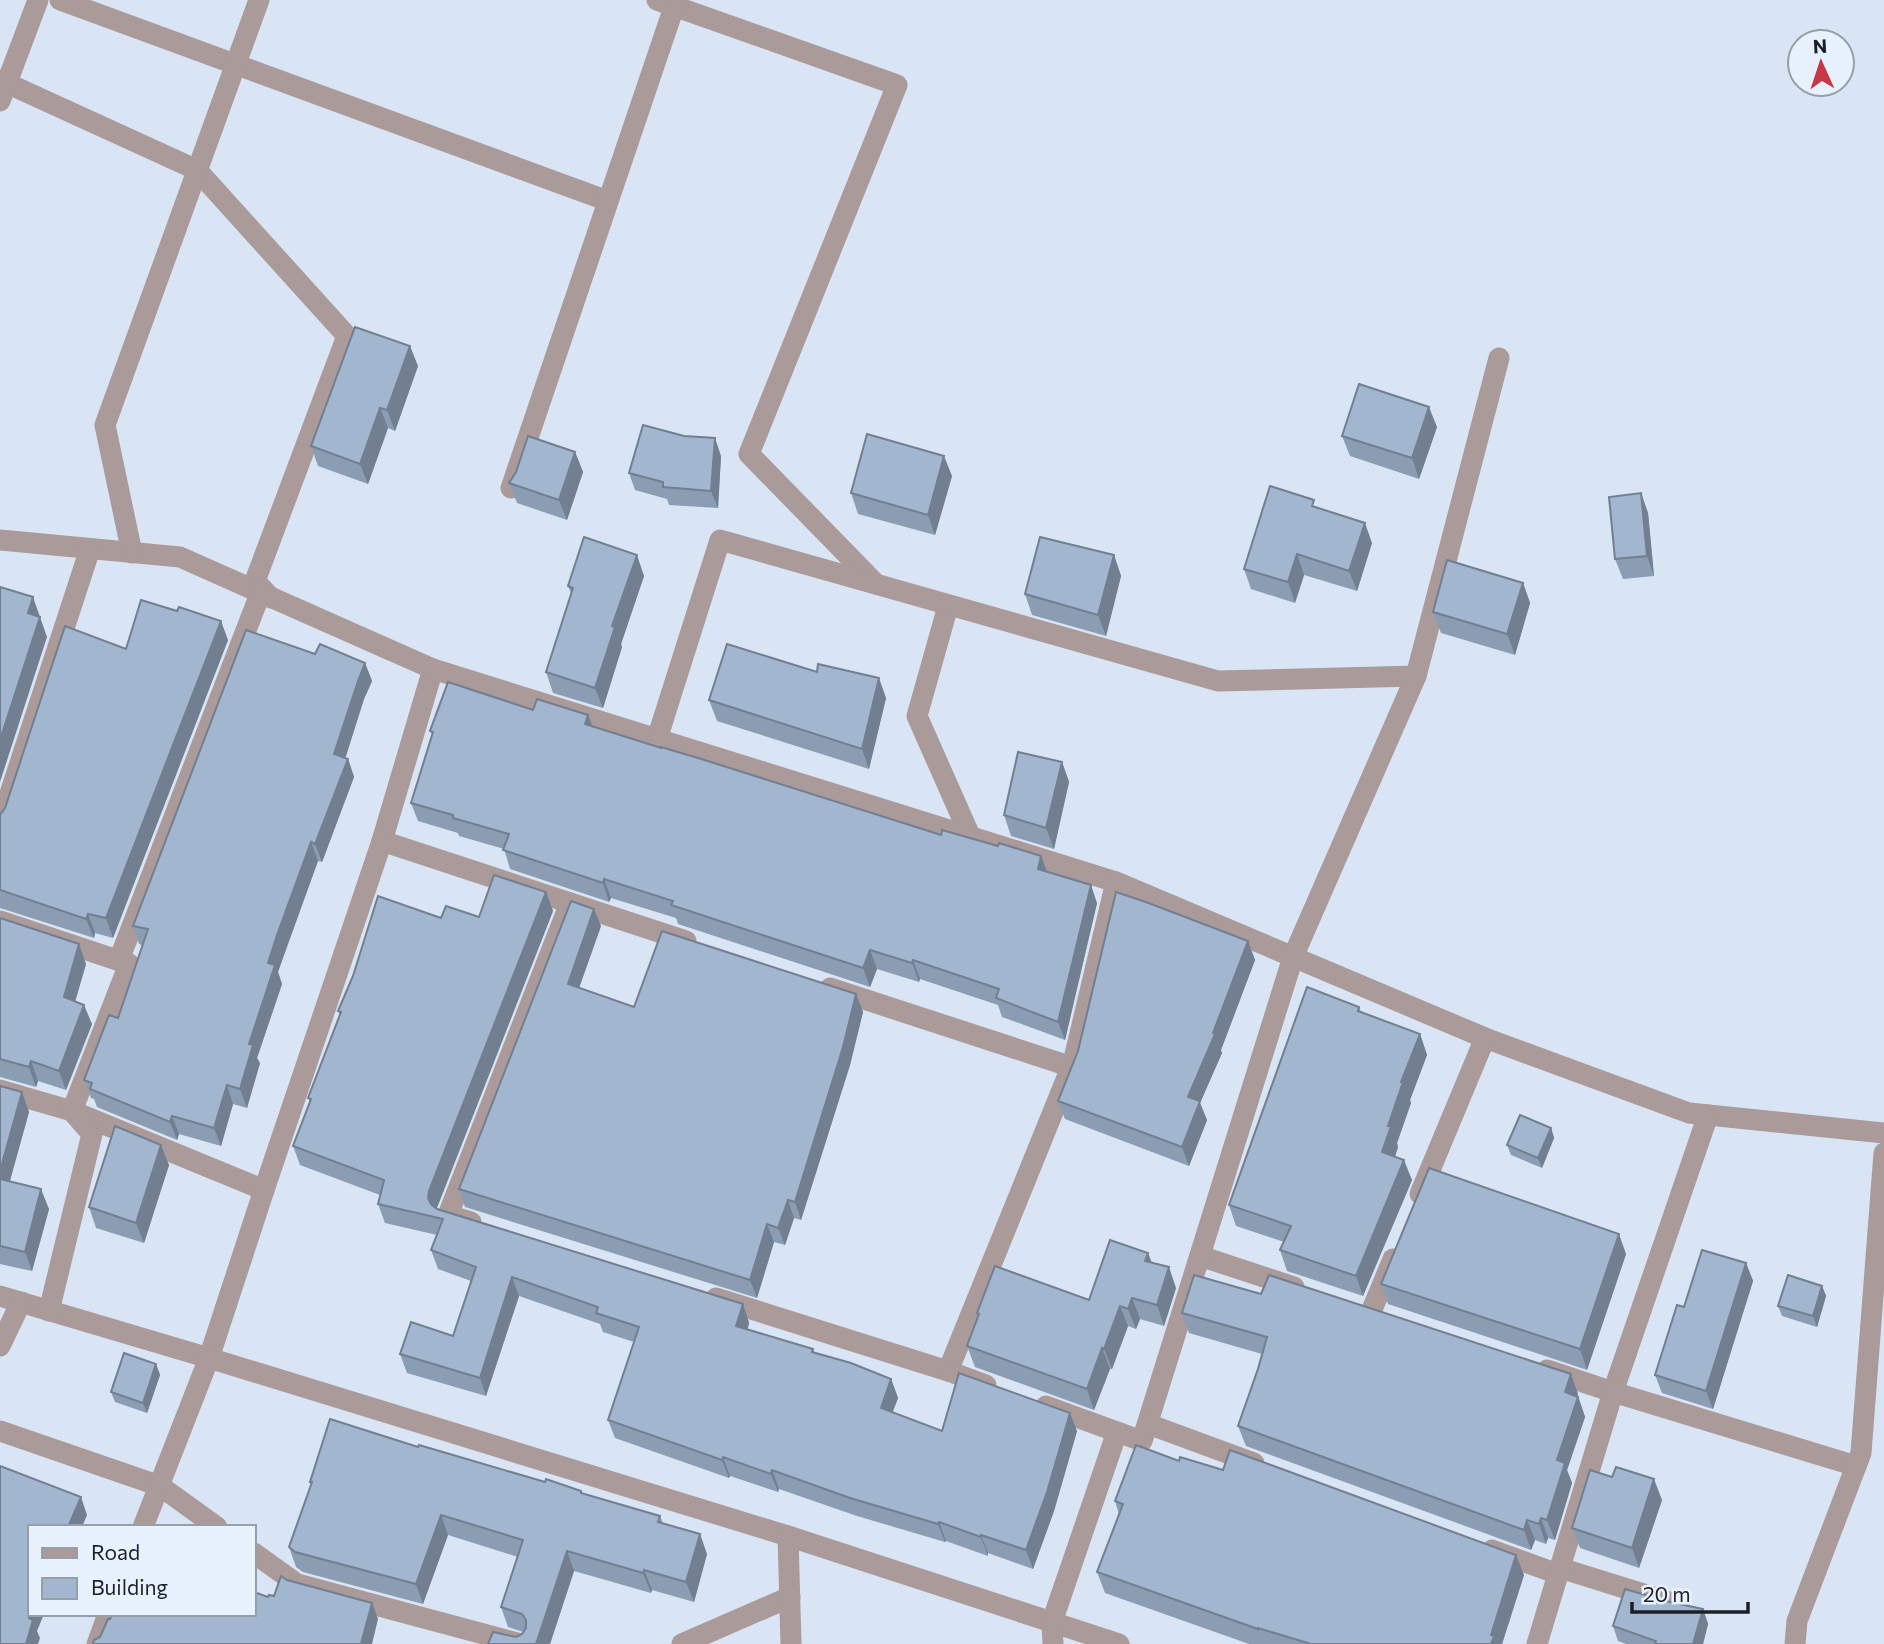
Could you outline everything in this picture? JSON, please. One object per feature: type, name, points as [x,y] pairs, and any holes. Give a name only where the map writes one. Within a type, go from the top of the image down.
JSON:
[{"type":"street","points":[[38,0],[2,88],[197,170],[347,336],[255,581],[271,598]]},
{"type":"street","points":[[60,0],[608,201]]},
{"type":"street","points":[[131,553],[105,425],[259,0]]},
{"type":"street","points":[[511,488],[608,201],[666,3],[897,85],[749,454],[877,585]]},
{"type":"street","points":[[1026,1399],[1142,1441],[1293,957],[1416,676],[1499,358]]},
{"type":"street","points":[[0,540],[180,557],[433,669],[1116,882],[1485,1038],[1689,1113],[1884,1133]]},
{"type":"street","points":[[657,739],[720,540],[1218,681],[1416,676]]},
{"type":"street","points":[[0,824],[90,549]]},
{"type":"street","points":[[129,964],[119,960],[260,594],[271,598]]},
{"type":"street","points":[[948,606],[917,716],[971,838]]},
{"type":"street","points":[[144,1525],[209,1358],[382,841],[433,669]]},
{"type":"street","points":[[382,841],[702,946]]},
{"type":"street","points":[[948,1371],[1072,1067],[1116,882]]},
{"type":"street","points":[[487,1227],[448,1214],[570,903]]},
{"type":"street","points":[[0,921],[129,964]]},
{"type":"street","points":[[72,1111],[129,964]]},
{"type":"street","points":[[808,981],[1072,1067]]},
{"type":"street","points":[[1412,1212],[1485,1038]]},
{"type":"street","points":[[0,1090],[72,1111],[264,1190]]},
{"type":"street","points":[[49,1311],[92,1133],[72,1111]]},
{"type":"street","points":[[1536,1644],[1613,1392],[1708,1115]]},
{"type":"street","points":[[1795,1644],[1797,1621],[1861,1453],[1884,1153]]},
{"type":"street","points":[[1396,1320],[1364,1310],[1402,1237]]},
{"type":"street","points":[[1200,1256],[1318,1294]]},
{"type":"street","points":[[698,1293],[948,1371],[1000,1390]]},
{"type":"street","points":[[0,1296],[788,1536],[1119,1644]]},
{"type":"street","points":[[0,1346],[21,1302]]},
{"type":"street","points":[[1524,1362],[1856,1466]]},
{"type":"street","points":[[1148,1424],[1276,1471]]},
{"type":"street","points":[[0,1431],[160,1486],[214,1525]]},
{"type":"street","points":[[1054,1644],[1052,1622],[1117,1432]]},
{"type":"street","points":[[788,1536],[791,1644]]},
{"type":"street","points":[[1468,1541],[1558,1574],[1560,1568]]},
{"type":"street","points":[[256,1554],[297,1584],[521,1644]]},
{"type":"street","points":[[1560,1568],[1679,1605]]},
{"type":"street","points":[[682,1644],[790,1597]]},
{"type":"street","points":[[97,1644],[107,1616]]},
{"type":"building","points":[[355,327],[410,346],[387,410],[380,408],[360,464],[311,446]]},
{"type":"building","points":[[1359,384],[1429,407],[1412,458],[1342,436]]},
{"type":"building","points":[[643,425],[684,436],[715,438],[711,491],[663,487],[663,482],[629,473]]},
{"type":"building","points":[[867,434],[944,456],[928,515],[851,493]]},
{"type":"building","points":[[528,436],[575,452],[559,500],[509,483],[516,472]]},
{"type":"building","points":[[1270,486],[1314,500],[1312,506],[1365,523],[1349,571],[1297,554],[1288,582],[1244,569]]},
{"type":"building","points":[[1641,493],[1647,556],[1615,559],[1609,497]]},
{"type":"building","points":[[584,537],[637,555],[612,626],[615,627],[595,688],[546,672],[573,588],[568,586]]},
{"type":"building","points":[[1040,537],[1114,555],[1098,615],[1025,594]]},
{"type":"building","points":[[1447,560],[1523,583],[1507,634],[1433,612]]},
{"type":"building","points":[[0,587],[33,597],[28,613],[40,617],[0,740]]},
{"type":"building","points":[[141,600],[177,611],[179,607],[221,621],[106,918],[88,914],[86,919],[0,890],[0,815],[5,808],[65,626],[126,649]]},
{"type":"building","points":[[246,630],[315,654],[320,644],[365,663],[334,754],[348,759],[315,844],[311,842],[277,935],[268,963],[275,965],[249,1044],[253,1045],[240,1089],[227,1085],[214,1128],[172,1116],[170,1122],[90,1089],[92,1083],[84,1080],[109,1015],[118,1018],[148,929],[133,926]]},
{"type":"building","points":[[727,644],[817,672],[818,664],[879,678],[862,749],[709,700]]},
{"type":"building","points":[[448,682],[533,710],[537,699],[588,715],[585,724],[661,748],[941,835],[942,830],[1041,856],[1038,869],[1091,885],[1058,1022],[996,998],[999,989],[913,960],[912,963],[870,950],[863,968],[671,905],[673,901],[604,879],[603,883],[503,850],[509,834],[411,803],[433,732],[430,731]]},
{"type":"building","points":[[1018,752],[1062,762],[1046,828],[1004,815]]},
{"type":"building","points":[[494,875],[546,892],[429,1191],[431,1204],[437,1209],[743,1304],[736,1326],[813,1349],[812,1352],[851,1363],[891,1379],[881,1408],[942,1431],[959,1373],[1070,1413],[1047,1492],[1026,1550],[939,1522],[938,1524],[850,1498],[772,1470],[771,1474],[723,1457],[722,1460],[608,1420],[639,1327],[596,1313],[598,1307],[512,1277],[480,1378],[400,1354],[411,1322],[453,1336],[476,1267],[431,1250],[443,1219],[378,1204],[384,1180],[293,1146],[341,1012],[338,1011],[353,976],[378,896],[441,918],[446,906],[479,917]]},
{"type":"building","points":[[1116,892],[1248,941],[1213,1033],[1215,1034],[1188,1097],[1200,1101],[1182,1147],[1058,1101],[1078,1051]]},
{"type":"building","points":[[571,901],[594,909],[568,984],[634,1007],[662,931],[856,994],[843,1047],[795,1202],[788,1200],[778,1228],[767,1224],[750,1280],[459,1189]]},
{"type":"building","points":[[0,918],[79,944],[64,997],[84,1005],[59,1071],[31,1061],[29,1067],[0,1059]]},
{"type":"building","points":[[1307,987],[1359,1007],[1358,1011],[1420,1034],[1401,1082],[1382,1152],[1404,1160],[1356,1276],[1280,1250],[1291,1226],[1229,1205]]},
{"type":"building","points":[[0,1086],[22,1092],[0,1171]]},
{"type":"building","points":[[1520,1115],[1551,1128],[1538,1158],[1507,1145]]},
{"type":"building","points":[[115,1126],[161,1145],[136,1223],[89,1207]]},
{"type":"building","points":[[1429,1168],[1619,1234],[1580,1349],[1381,1284]]},
{"type":"building","points":[[0,1179],[41,1189],[25,1252],[0,1246]]},
{"type":"building","points":[[1110,1240],[1148,1253],[1145,1261],[1169,1267],[1157,1305],[1132,1298],[1128,1309],[1120,1306],[1087,1389],[967,1346],[995,1266],[1089,1300]]},
{"type":"building","points":[[1702,1250],[1746,1263],[1706,1391],[1655,1375],[1677,1305],[1684,1307]]},
{"type":"building","points":[[1194,1275],[1261,1294],[1269,1275],[1571,1374],[1565,1392],[1578,1397],[1557,1460],[1565,1463],[1547,1520],[1541,1518],[1539,1524],[1527,1520],[1524,1530],[1238,1426],[1267,1337],[1182,1313]]},
{"type":"building","points":[[1788,1275],[1822,1286],[1813,1316],[1778,1306]]},
{"type":"building","points":[[124,1353],[156,1364],[143,1403],[111,1392]]},
{"type":"building","points":[[330,1419],[418,1447],[419,1445],[545,1482],[546,1479],[581,1493],[660,1516],[658,1522],[700,1534],[686,1582],[644,1570],[643,1573],[567,1551],[536,1644],[488,1644],[493,1632],[516,1637],[526,1628],[526,1620],[522,1614],[501,1607],[523,1540],[441,1515],[416,1584],[295,1552],[289,1547]]},
{"type":"building","points":[[1136,1445],[1179,1461],[1180,1457],[1223,1470],[1230,1450],[1516,1555],[1491,1635],[1494,1636],[1491,1644],[1311,1644],[1258,1629],[1097,1572],[1123,1504],[1115,1501]]},
{"type":"building","points":[[0,1466],[81,1497],[69,1525],[28,1525],[28,1616],[33,1620],[26,1644],[0,1644]]},
{"type":"building","points":[[1616,1467],[1654,1479],[1632,1548],[1572,1528],[1590,1470],[1612,1477]]},
{"type":"building","points":[[281,1576],[287,1580],[372,1603],[361,1644],[93,1644],[111,1616],[256,1616],[256,1593],[274,1596]]},
{"type":"building","points":[[1625,1589],[1703,1609],[1693,1644],[1655,1644],[1656,1641],[1613,1626]]}]
